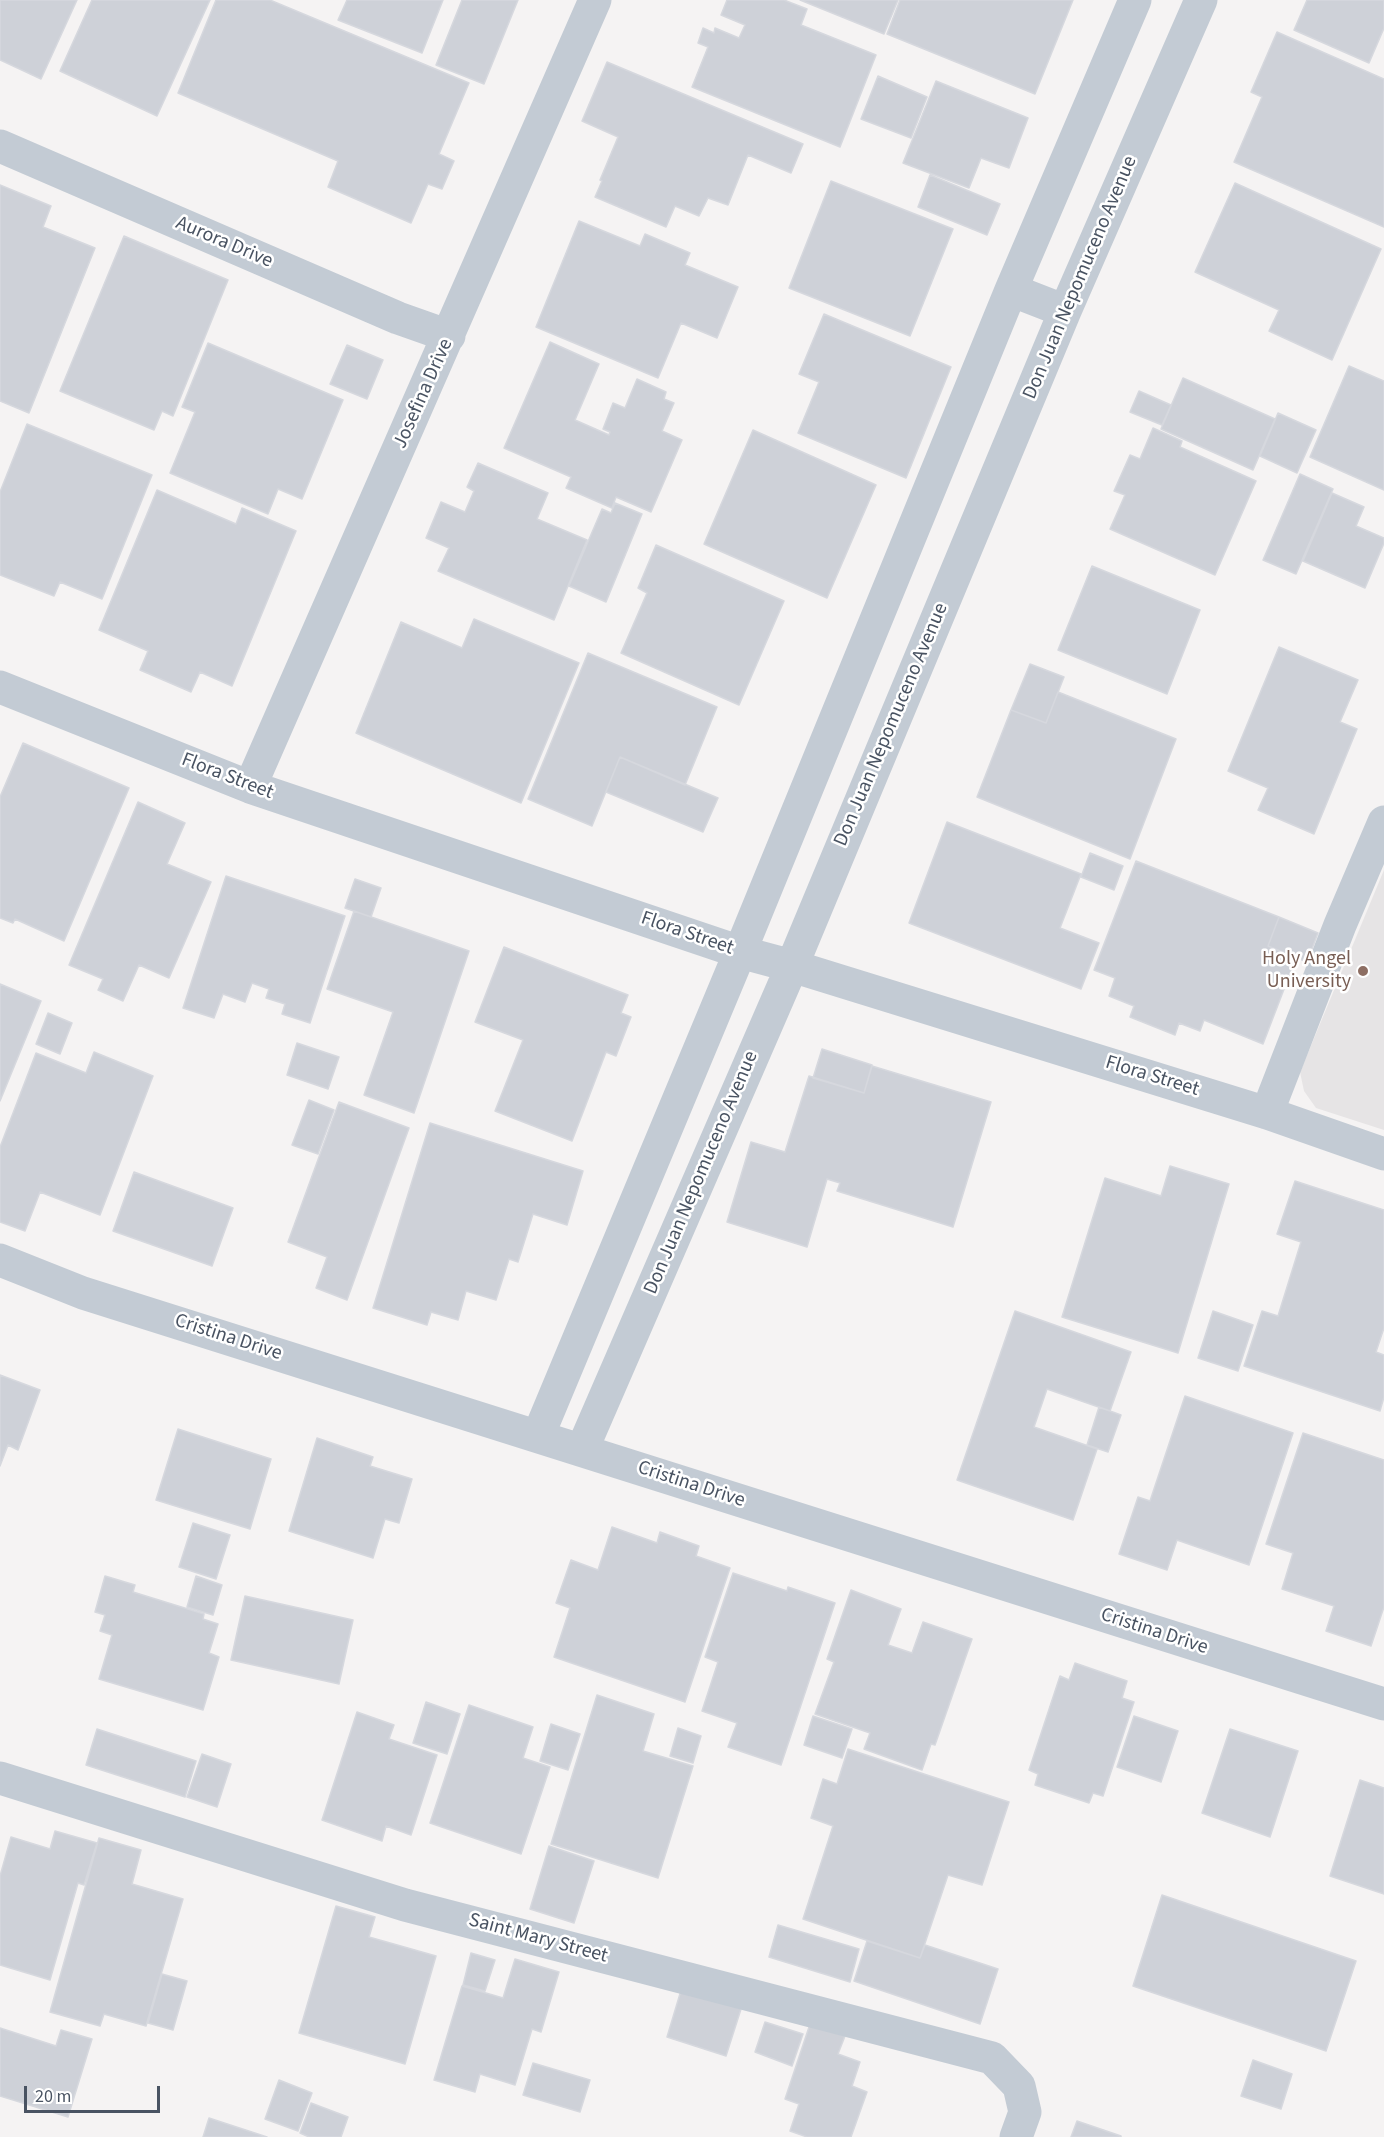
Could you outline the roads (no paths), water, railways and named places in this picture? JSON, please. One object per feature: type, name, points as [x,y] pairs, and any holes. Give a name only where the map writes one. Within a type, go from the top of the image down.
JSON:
[{"type":"street","name":"Josefina Drive","points":[[250,787],[595,0]]},
{"type":"street","points":[[538,1436],[740,952],[1011,290],[1135,0]]},
{"type":"street","name":"Don Juan Nepomuceno Avenue","points":[[582,1450],[792,966],[1065,311],[1201,0]]},
{"type":"street","name":"Aurora Drive","points":[[0,146],[398,318],[449,336]]},
{"type":"street","points":[[1011,290],[1065,311]]},
{"type":"street","name":"Flora Street","points":[[0,687],[250,787],[740,952],[792,966],[1267,1113],[1384,1154]]},
{"type":"street","points":[[1267,1113],[1340,925],[1384,822]]},
{"type":"street","name":"Cristina Drive","points":[[0,1260],[84,1293],[1384,1704]]},
{"type":"street","name":"Saint Mary Street","points":[[0,1778],[405,1905],[992,2058],[1019,2086],[1025,2112],[1016,2137]]},
{"type":"place","name":"Holy Angel University","points":[[1363,971]]}]
